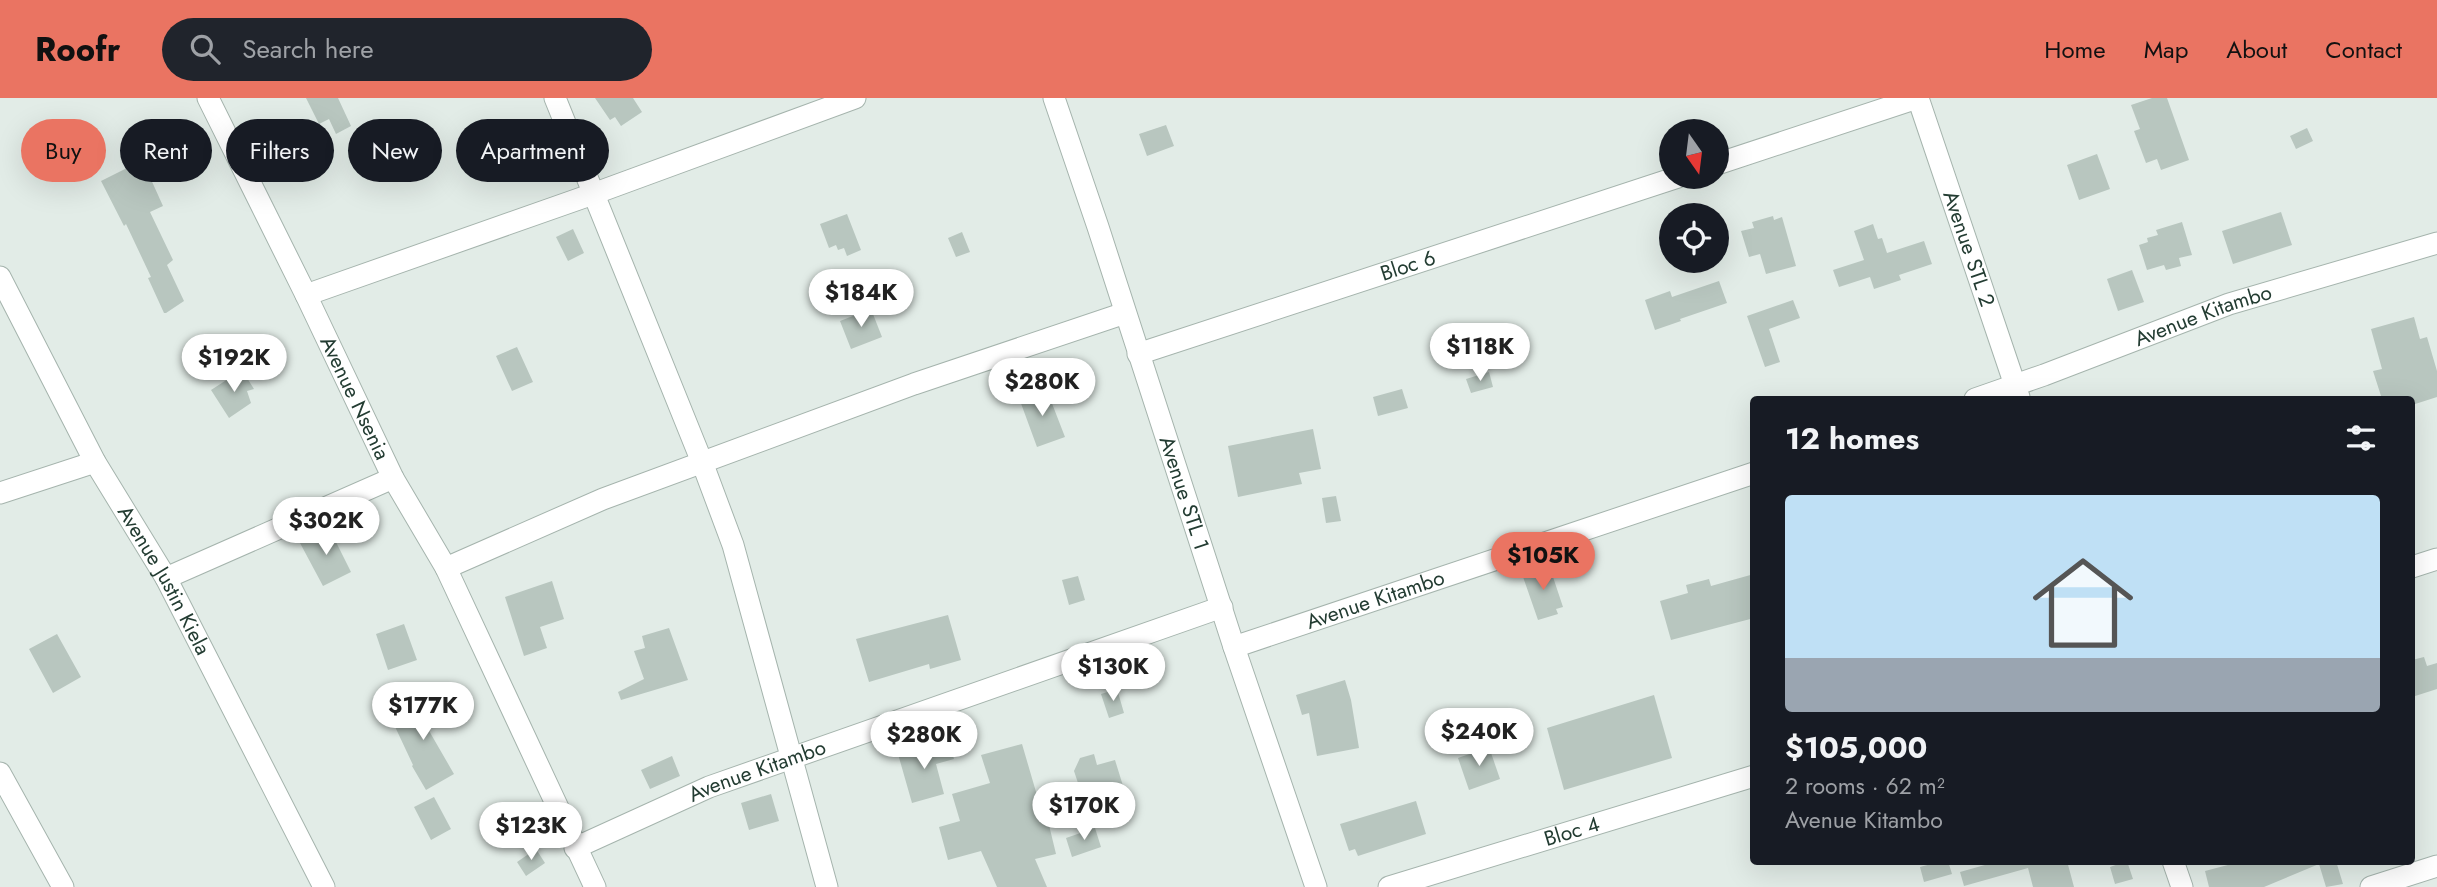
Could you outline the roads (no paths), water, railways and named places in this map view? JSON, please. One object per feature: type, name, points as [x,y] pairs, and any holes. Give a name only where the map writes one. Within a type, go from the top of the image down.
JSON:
[{"type":"street","name":"Avenue Nsenia","points":[[208,98],[393,478],[446,568],[595,887]]},
{"type":"street","points":[[555,98],[733,545],[827,887]]},
{"type":"street","points":[[306,295],[855,98]]},
{"type":"street","name":"Avenue STL 1","points":[[1054,98],[1234,647],[1316,887]]},
{"type":"street","points":[[1729,160],[1918,98]]},
{"type":"street","name":"Avenue STL 2","points":[[1918,98],[2018,392]]},
{"type":"street","name":"Bloc 6","points":[[1138,355],[1659,183]]},
{"type":"street","name":"Avenue Kitambo","points":[[1993,396],[2018,392],[2229,304],[2437,243]]},
{"type":"street","name":"Avenue Justin Kiela","points":[[0,277],[95,462],[166,578],[324,887]]},
{"type":"street","points":[[446,568],[603,499],[914,384],[1125,313]]},
{"type":"street","points":[[0,493],[95,462]]},
{"type":"street","name":"Avenue Kitambo","points":[[1234,647],[1750,474]]},
{"type":"street","points":[[166,578],[393,478]]},
{"type":"street","points":[[2415,566],[2437,559]]},
{"type":"street","name":"Avenue Kitambo","points":[[575,848],[709,787],[1222,607]]},
{"type":"street","points":[[0,773],[63,887]]},
{"type":"street","name":"Bloc 4","points":[[1389,887],[1750,777]]},
{"type":"street","points":[[2175,865],[2182,887]]},
{"type":"street","points":[[2371,887],[2437,866]]}]
